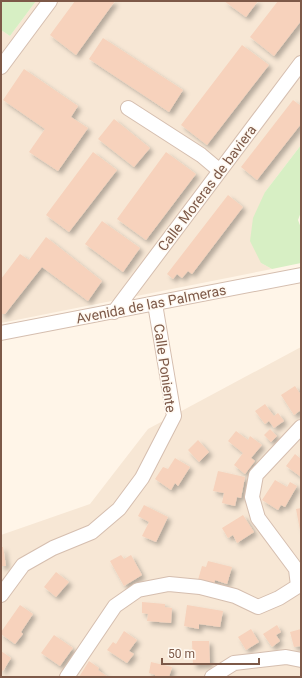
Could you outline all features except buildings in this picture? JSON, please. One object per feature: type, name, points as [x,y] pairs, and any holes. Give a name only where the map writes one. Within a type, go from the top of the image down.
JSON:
[{"type":"street","points":[[1,67],[50,1]]},
{"type":"street","name":"Calle Moreras de baviera","points":[[114,312],[301,63]]},
{"type":"street","points":[[128,108],[201,155],[220,171]]},
{"type":"street","name":"Avenida de las Palmeras","points":[[1,333],[301,275]]},
{"type":"street","name":"Calle Poniente","points":[[1,595],[23,565],[53,548],[92,532],[119,510],[142,478],[174,416],[155,304]]},
{"type":"street","points":[[67,677],[115,606],[138,590],[169,584],[200,587],[235,596],[258,607],[279,598],[298,586],[296,569],[258,518],[252,497],[256,475],[301,427]]},
{"type":"street","points":[[212,677],[234,663],[286,657],[301,660]]},
{"type":"shaded area","points":[[36,1],[301,1],[301,145],[265,192],[261,263],[272,269],[1,323],[1,30],[10,36]]},
{"type":"shaded area","points":[[301,347],[301,677],[1,677],[1,535],[90,504],[148,429]]},
{"type":"green space","points":[[1,1],[36,1],[10,36],[1,30]]},
{"type":"green space","points":[[301,145],[301,212],[298,220],[301,228],[301,263],[272,269],[261,263],[250,241],[253,218],[265,192]]}]
